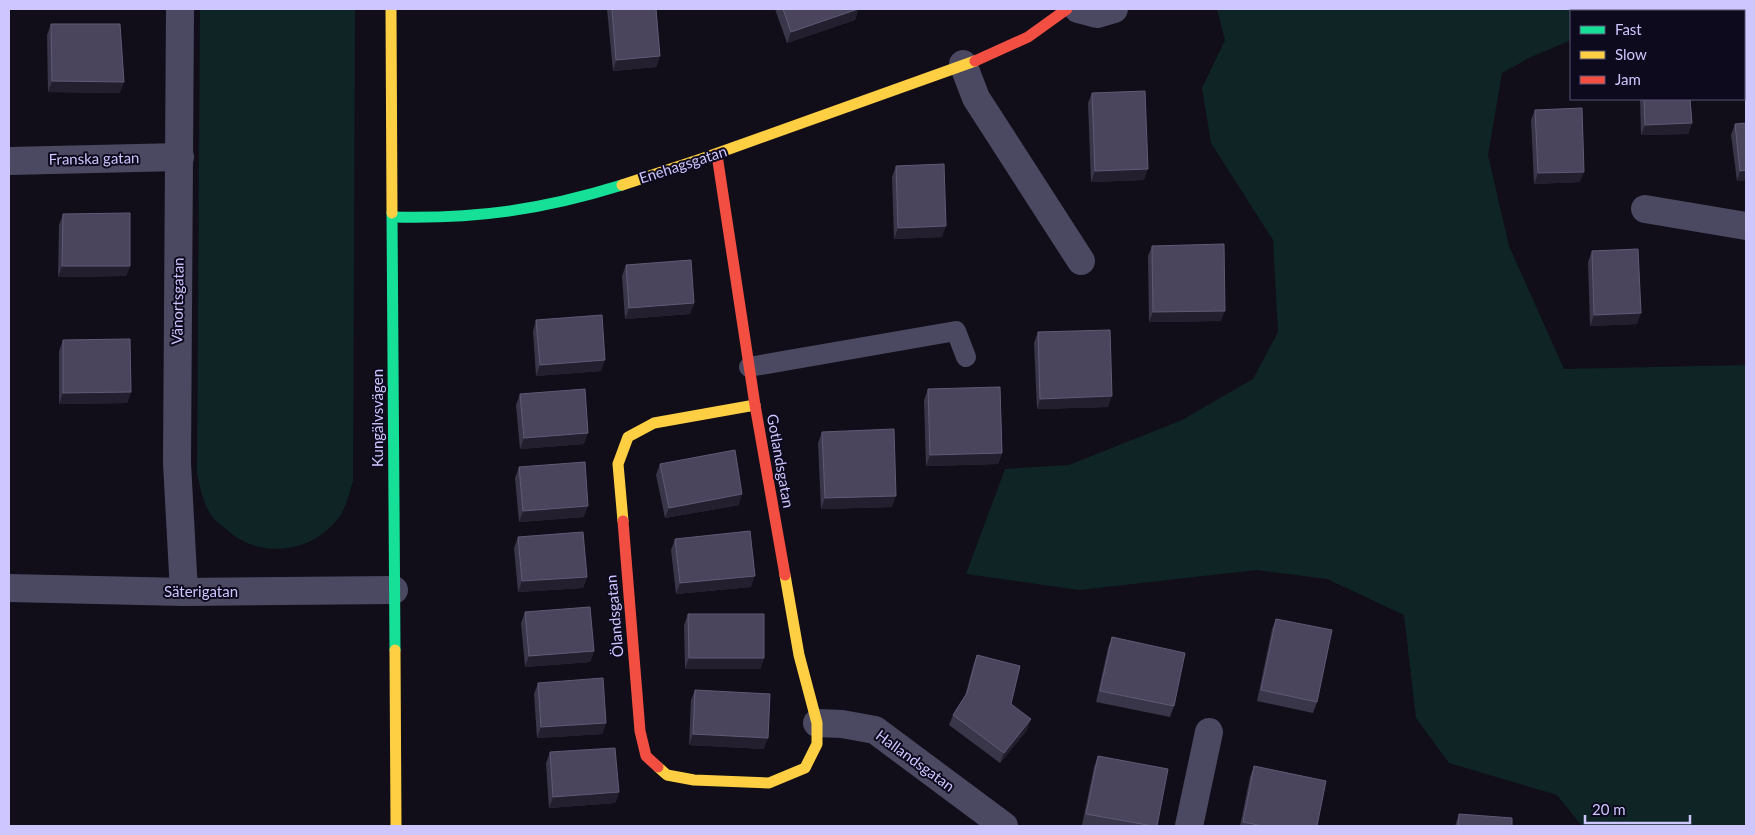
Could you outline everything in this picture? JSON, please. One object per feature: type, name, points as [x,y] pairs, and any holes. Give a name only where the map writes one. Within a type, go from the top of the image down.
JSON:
[{"type":"street","name":"Vänortsgatan","points":[[180,9],[177,463],[184,592]]},
{"type":"street","name":"Kungälvsvägen","points":[[391,9],[396,826]]},
{"type":"street","name":"Enehagsgatan","points":[[393,217],[436,218],[523,210],[620,185],[718,155],[963,64],[1030,37],[1054,22],[1067,9]]},
{"type":"street","points":[[1078,9],[1097,14],[1114,9]]},
{"type":"street","points":[[963,64],[976,98],[1081,261]]},
{"type":"street","name":"Gotlandsgatan","points":[[718,155],[755,405],[799,655],[817,723],[817,744],[805,768]]},
{"type":"street","name":"Franska gatan","points":[[9,161],[180,157]]},
{"type":"street","points":[[1645,209],[1746,226]]},
{"type":"street","name":"Ölandsgatan","points":[[755,405],[654,423],[628,437],[618,464],[640,731],[646,756],[666,775],[694,780],[769,783],[805,768]]},
{"type":"street","name":"Säterigatan","points":[[9,588],[184,592],[394,590]]},
{"type":"street","name":"Hallandsgatan","points":[[817,723],[842,724],[875,730],[1004,826]]},
{"type":"street","points":[[1189,826],[1209,732]]},
{"type":"lane","points":[[749,366],[956,331],[966,357]]},
{"type":"green space","points":[[200,9],[355,9],[353,481],[343,511],[337,520],[326,531],[298,546],[268,548],[253,545],[239,539],[213,518],[202,495],[197,473]]},
{"type":"green space","points":[[1217,9],[1629,9],[1570,10],[1570,40],[1529,58],[1502,73],[1488,155],[1509,246],[1564,369],[1746,365],[1746,826],[1582,826],[1557,795],[1449,763],[1416,718],[1404,615],[1327,579],[1257,570],[1079,590],[966,574],[1005,469],[1069,465],[1182,420],[1253,379],[1278,332],[1273,240],[1211,143],[1202,88],[1225,40]]},
{"type":"building","points":[[612,9],[656,9],[660,56],[616,60]]},
{"type":"building","points":[[783,9],[858,9],[791,32]]},
{"type":"building","points":[[51,24],[120,24],[124,82],[52,81]]},
{"type":"building","points":[[1145,91],[1148,169],[1095,171],[1092,93]]},
{"type":"building","points":[[1644,100],[1690,100],[1692,123],[1645,125]]},
{"type":"building","points":[[1582,108],[1584,172],[1538,173],[1535,110]]},
{"type":"building","points":[[1746,123],[1746,170],[1740,171],[1735,124]]},
{"type":"building","points":[[944,164],[946,226],[898,228],[896,166]]},
{"type":"building","points":[[130,213],[130,266],[62,266],[63,214]]},
{"type":"building","points":[[1224,244],[1225,311],[1153,312],[1152,246]]},
{"type":"building","points":[[1638,249],[1641,313],[1594,315],[1592,251]]},
{"type":"building","points":[[691,260],[694,303],[629,308],[626,265]]},
{"type":"building","points":[[602,315],[605,360],[540,365],[536,320]]},
{"type":"building","points":[[1110,330],[1112,396],[1040,399],[1038,332]]},
{"type":"building","points":[[130,339],[131,392],[63,393],[63,340]]},
{"type":"building","points":[[1000,387],[1002,453],[930,455],[928,389]]},
{"type":"building","points":[[585,389],[588,433],[524,438],[520,394]]},
{"type":"building","points":[[894,429],[896,496],[825,498],[822,432]]},
{"type":"building","points":[[735,450],[742,494],[669,508],[660,464]]},
{"type":"building","points":[[585,462],[588,506],[523,511],[519,467]]},
{"type":"building","points":[[750,531],[755,576],[680,583],[675,539]]},
{"type":"building","points":[[583,532],[587,577],[522,581],[518,537]]},
{"type":"building","points":[[590,607],[594,651],[529,656],[525,612]]},
{"type":"building","points":[[688,614],[764,614],[764,658],[689,658]]},
{"type":"building","points":[[1276,619],[1332,630],[1317,702],[1261,690]]},
{"type":"building","points":[[1112,637],[1185,653],[1174,706],[1100,691]]},
{"type":"building","points":[[977,655],[1020,666],[1011,704],[1031,719],[1004,753],[953,715],[967,693]]},
{"type":"building","points":[[603,678],[606,723],[541,727],[538,683]]},
{"type":"building","points":[[695,690],[770,694],[768,738],[693,734]]},
{"type":"building","points":[[615,748],[619,792],[553,797],[550,752]]},
{"type":"building","points":[[1098,756],[1168,769],[1157,826],[1086,814]]},
{"type":"building","points":[[1254,766],[1326,781],[1317,826],[1263,826],[1243,822]]},
{"type":"building","points":[[1459,814],[1512,818],[1512,826],[1458,826]]},
{"type":"traffic: fast","points":[[393,217],[453,216],[509,211],[564,201],[622,185]]},
{"type":"traffic: fast","points":[[392,213],[395,650]]},
{"type":"traffic: slow","points":[[391,9],[392,213]]},
{"type":"traffic: slow","points":[[622,185],[704,158],[975,61]]},
{"type":"traffic: slow","points":[[623,521],[618,464],[628,437],[654,423],[755,405]]},
{"type":"traffic: slow","points":[[658,767],[667,775],[694,780],[769,783],[805,768],[817,744],[817,723],[799,655],[785,575]]},
{"type":"traffic: slow","points":[[395,650],[396,826]]},
{"type":"traffic: jam","points":[[975,61],[1028,37],[1067,9]]},
{"type":"traffic: jam","points":[[717,155],[755,405],[785,575]]},
{"type":"traffic: jam","points":[[623,521],[640,731],[646,756],[658,767]]}]
